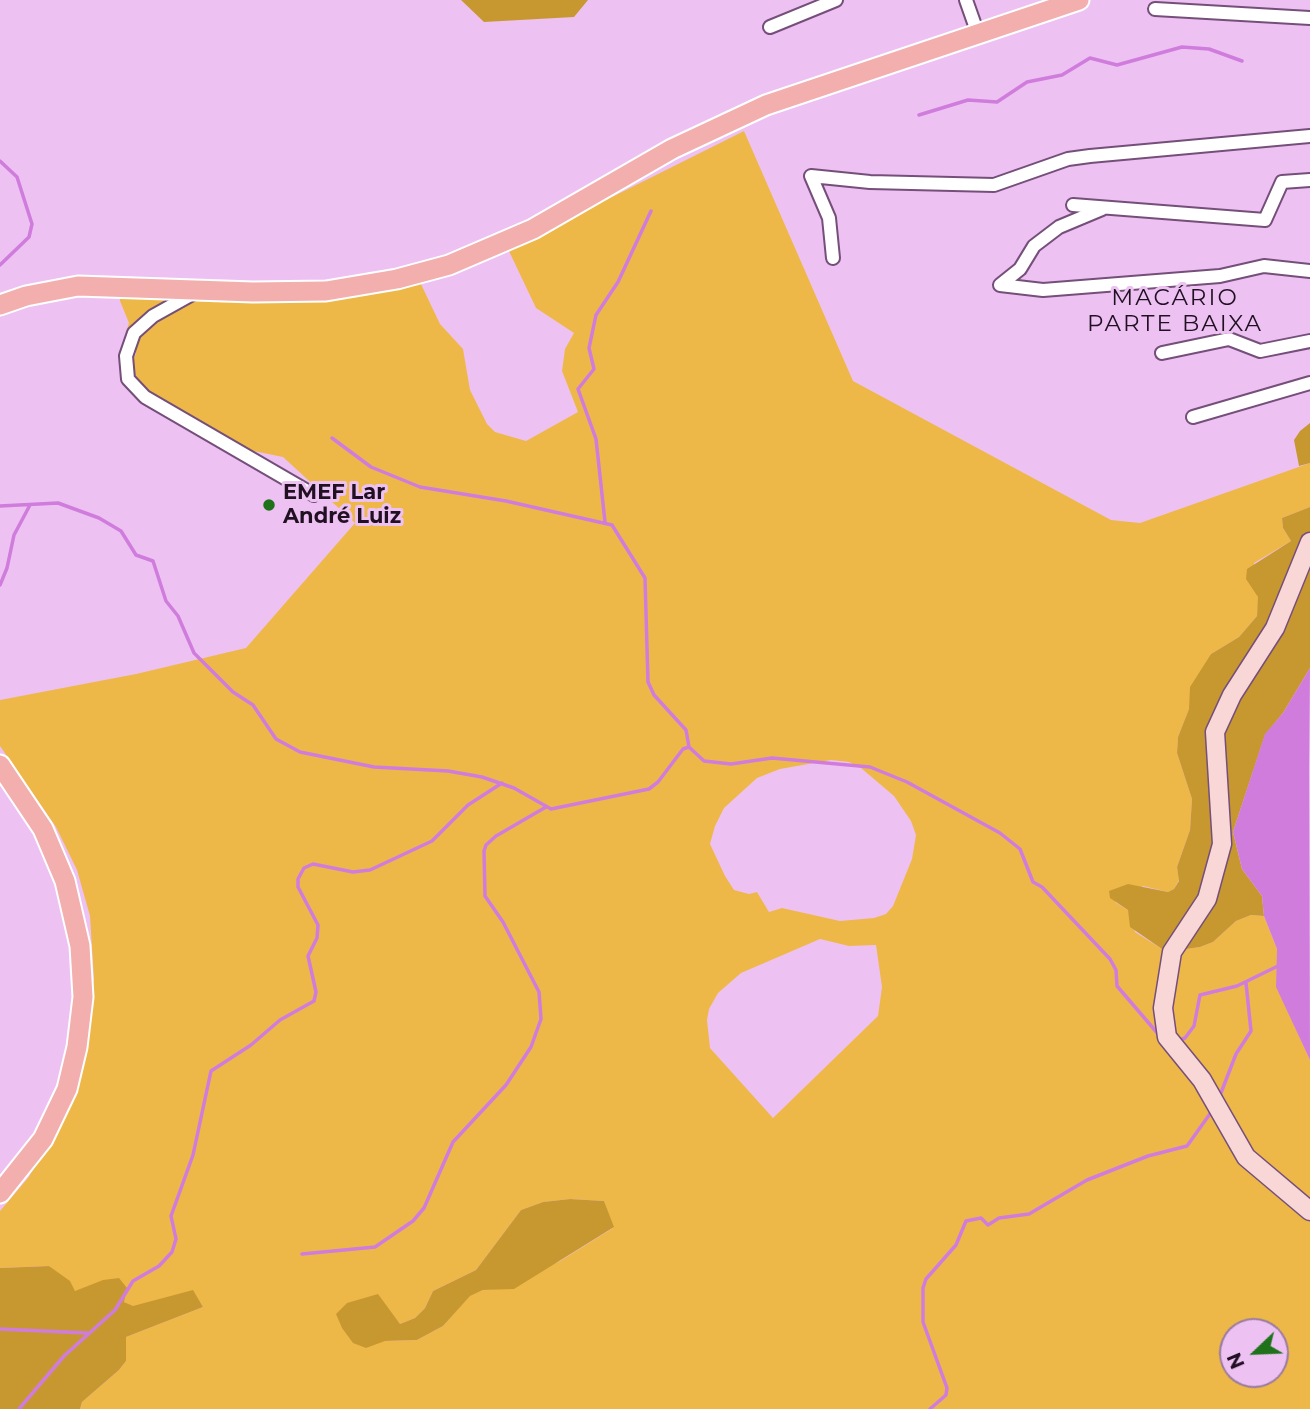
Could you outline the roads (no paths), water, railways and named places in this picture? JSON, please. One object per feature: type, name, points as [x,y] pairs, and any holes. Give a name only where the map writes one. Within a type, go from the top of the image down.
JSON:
[{"type":"main road","points":[[0,305],[43,292],[78,286],[326,291],[397,279],[449,265],[533,229],[672,149],[729,121],[824,83],[1079,0]]},
{"type":"main road","points":[[0,765],[43,829],[65,881],[80,946],[83,997],[77,1047],[67,1090],[43,1139],[0,1193]]},
{"type":"street","points":[[770,27],[836,0]]},
{"type":"street","points":[[967,0],[978,34]]},
{"type":"street","points":[[1155,9],[1310,18]]},
{"type":"street","points":[[833,258],[829,218],[811,176],[884,183],[994,185],[1068,159],[1310,136]]},
{"type":"street","points":[[1073,205],[1265,220],[1282,182],[1310,180]]},
{"type":"street","points":[[1102,209],[1059,227],[1042,239],[1034,246],[1020,269],[1000,285],[1043,290],[1220,276],[1264,266],[1310,271]]},
{"type":"street","points":[[201,289],[153,316],[134,334],[126,356],[128,379],[145,397],[314,495]]},
{"type":"street","points":[[1162,353],[1229,339],[1260,351],[1310,341]]},
{"type":"street","points":[[1193,417],[1310,383]]},
{"type":"street","points":[[1310,542],[1275,628],[1232,695],[1215,732],[1222,844],[1207,899],[1172,952],[1163,1008],[1167,1037],[1202,1080],[1246,1157],[1310,1212]]},
{"type":"waterway","points":[[919,115],[968,100],[997,102],[1027,82],[1062,75],[1090,58],[1117,65],[1182,47],[1209,49],[1242,61]]},
{"type":"waterway","points":[[0,161],[17,177],[32,224],[29,237],[0,265]]},
{"type":"waterway","points":[[605,522],[596,439],[578,389],[594,369],[589,348],[596,315],[618,282],[651,211]]},
{"type":"waterway","points":[[332,438],[371,467],[420,487],[506,501],[612,525],[645,578],[648,682],[654,695],[686,730],[689,747],[704,761],[731,764],[772,758],[870,767],[907,782],[1000,833],[1020,849],[1033,882],[1042,887],[1110,959],[1116,970],[1117,986],[1159,1035]]},
{"type":"waterway","points":[[0,506],[58,503],[99,518],[121,531],[136,555],[153,561],[166,601],[178,616],[194,653],[233,692],[253,705],[276,739],[300,752],[374,767],[448,771],[482,777],[514,788],[551,809],[649,789],[658,782],[683,749],[689,747]]},
{"type":"waterway","points":[[0,585],[7,568],[14,535],[30,505]]},
{"type":"waterway","points":[[19,1409],[64,1356],[115,1310],[133,1281],[159,1266],[172,1252],[176,1239],[171,1216],[193,1155],[211,1071],[251,1045],[280,1020],[314,1001],[316,992],[308,956],[317,938],[318,925],[298,887],[298,879],[304,868],[313,864],[353,872],[370,870],[432,841],[468,805],[502,783]]},
{"type":"waterway","points":[[302,1254],[375,1247],[413,1221],[424,1208],[453,1142],[506,1085],[531,1047],[541,1019],[539,992],[503,922],[485,896],[484,851],[486,845],[496,836],[546,807]]},
{"type":"waterway","points":[[1177,1041],[1185,1038],[1194,1026],[1200,995],[1237,986],[1280,965]]},
{"type":"waterway","points":[[1219,1098],[1236,1054],[1251,1031],[1246,983]]},
{"type":"waterway","points":[[930,1409],[946,1395],[947,1388],[923,1322],[923,1288],[926,1279],[956,1245],[966,1221],[981,1218],[988,1225],[999,1218],[1029,1214],[1087,1180],[1148,1156],[1187,1146],[1212,1111]]},
{"type":"waterway","points":[[0,1329],[87,1333]]},
{"type":"place","name":"EMEF Lar André Luiz","points":[[269,505]]},
{"type":"district","name":"MACÁRIO PARTE BAIXA","points":[[1175,311]]}]
